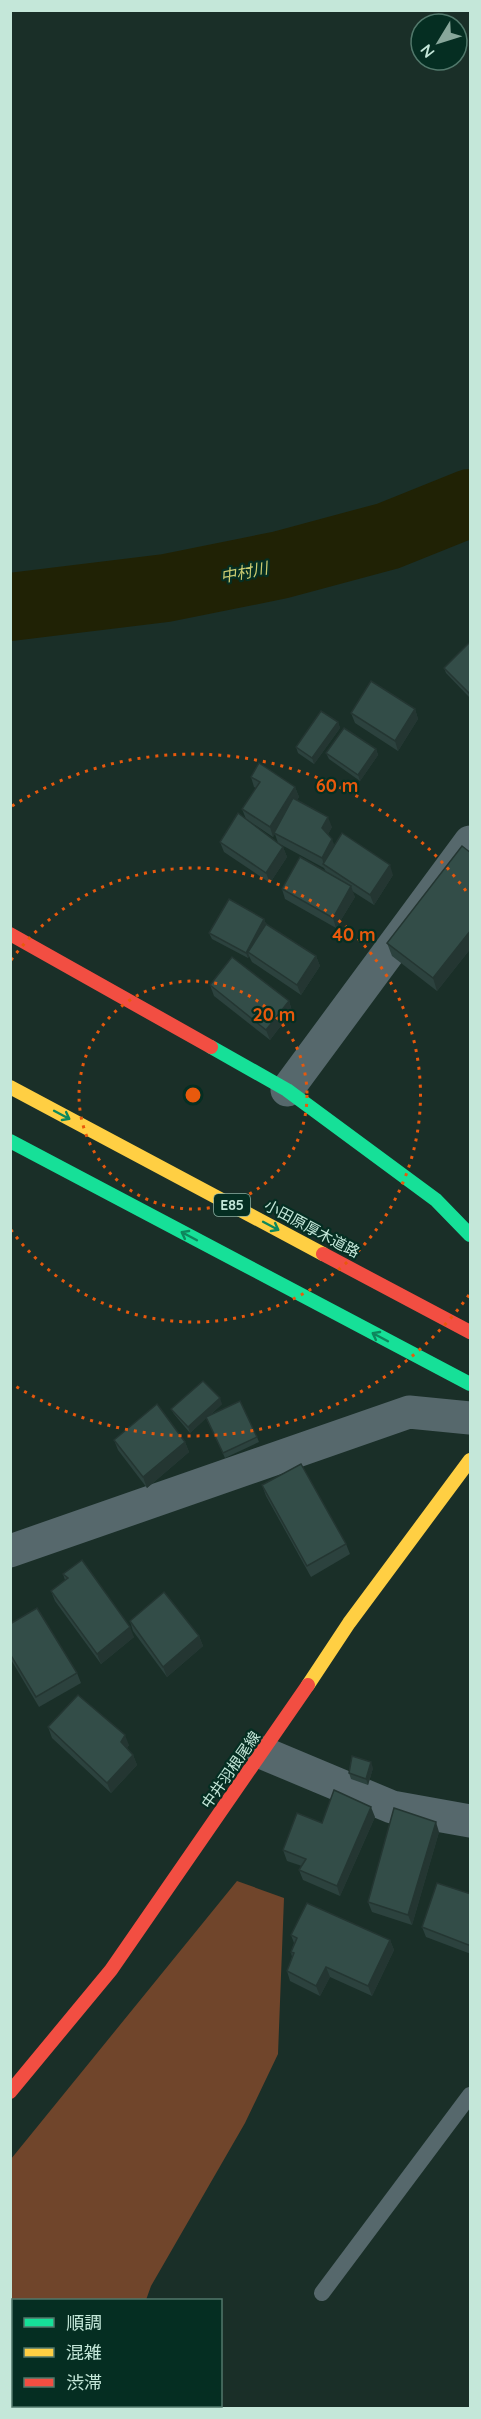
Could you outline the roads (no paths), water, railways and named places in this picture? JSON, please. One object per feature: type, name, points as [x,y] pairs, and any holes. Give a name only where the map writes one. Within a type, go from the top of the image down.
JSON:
[{"type":"main road","points":[[10,934],[287,1090],[436,1200],[471,1235]]},
{"type":"main road","name":"小田原厚木道路","points":[[10,1087],[471,1332]]},
{"type":"main road","points":[[10,1142],[471,1384]]},
{"type":"main road","name":"中井羽根尾線","points":[[10,2092],[111,1970],[350,1623],[471,1460]]},
{"type":"street","points":[[287,1090],[471,842]]},
{"type":"street","points":[[10,1551],[409,1412],[471,1418]]},
{"type":"street","points":[[263,1752],[392,1807],[471,1821]]},
{"type":"lane","points":[[322,2293],[471,2095]]},
{"type":"waterway","name":"中村川","points":[[10,607],[166,588],[280,565],[388,536],[470,503]]}]
